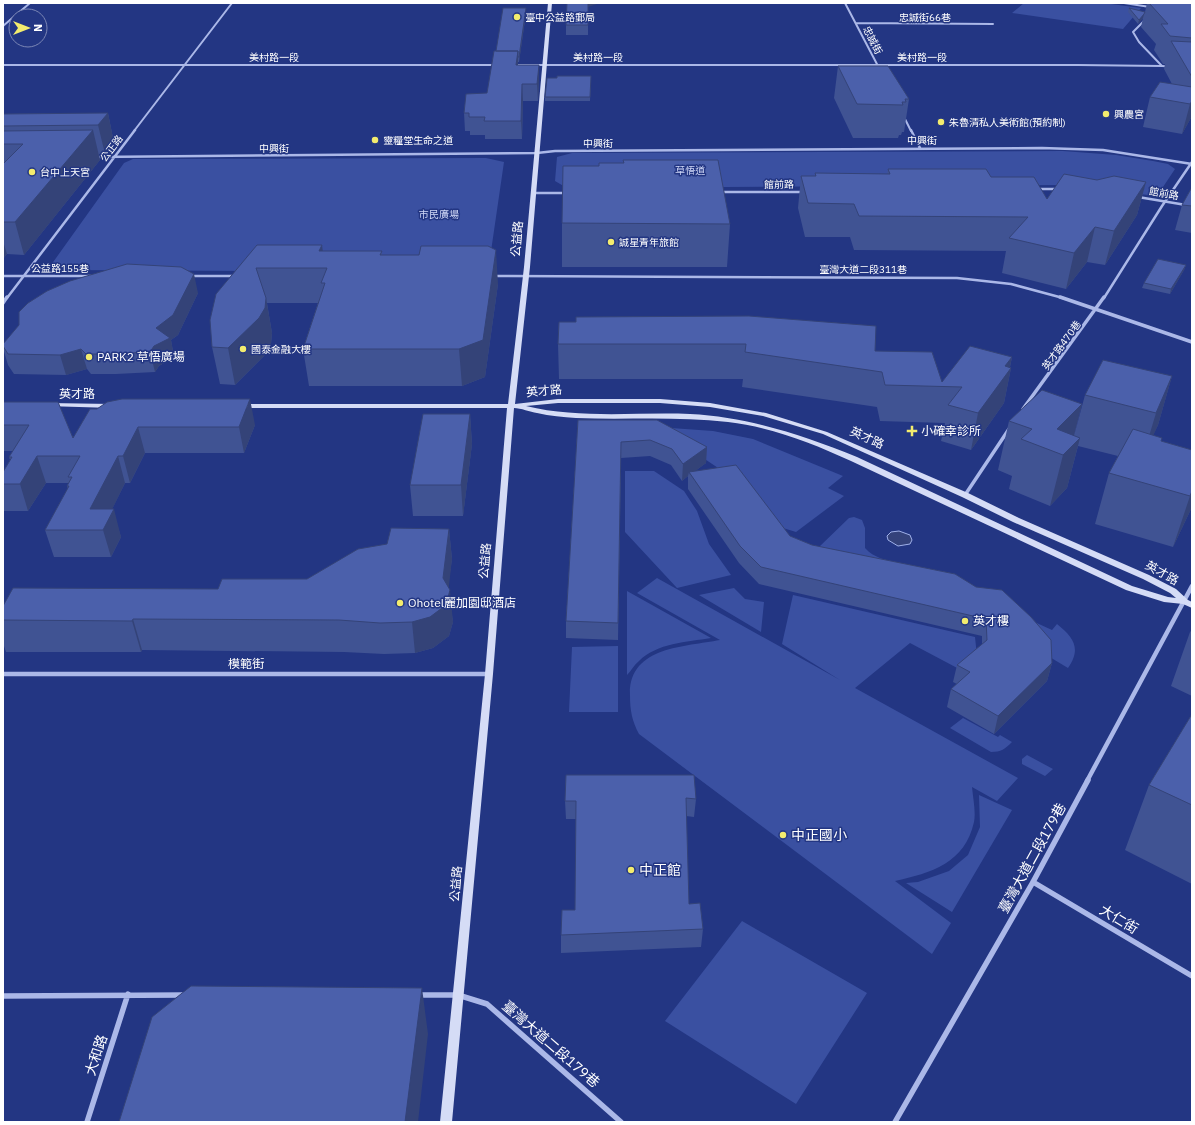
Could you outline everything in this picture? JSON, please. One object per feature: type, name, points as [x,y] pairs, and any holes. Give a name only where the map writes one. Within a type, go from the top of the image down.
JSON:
[{"type":"main road","name":"公益路","points":[[446,1122],[489,674],[511,406],[534,193],[550,3]]},
{"type":"main road","name":"英才路","points":[[238,406],[511,406],[558,400],[660,401],[710,404],[736,408],[783,419],[825,433],[965,495],[1016,520],[1146,577],[1172,591],[1188,604]]},
{"type":"main road","name":"英才路","points":[[42,405],[123,406]]},
{"type":"main road","name":"英才路","points":[[511,406],[555,414],[712,418],[750,424],[781,432],[820,444],[854,459],[1129,588],[1167,600],[1188,604]]},
{"type":"street","points":[[3,26],[30,3]]},
{"type":"street","name":"公正路","points":[[3,303],[232,3]]},
{"type":"street","name":"忠誠街","points":[[845,3],[881,72]]},
{"type":"street","points":[[1124,3],[1151,7]]},
{"type":"street","points":[[1147,18],[1133,32],[1139,42],[1162,66]]},
{"type":"street","name":"忠誠街66巷","points":[[856,24],[993,24]]},
{"type":"street","name":"美村路一段","points":[[3,65],[877,65],[1162,66],[1192,68]]},
{"type":"street","points":[[902,114],[920,148]]},
{"type":"street","name":"中興街","points":[[92,157],[537,153],[563,151],[1083,148],[1191,163]]},
{"type":"street","name":"英才路470巷","points":[[1022,411],[1097,309],[1165,201],[1191,163]]},
{"type":"street","points":[[1033,189],[1064,189]]},
{"type":"street","name":"館前路","points":[[718,192],[804,192]]},
{"type":"street","points":[[534,193],[574,193]]},
{"type":"street","name":"館前路","points":[[1135,196],[1192,206]]},
{"type":"street","name":"公益路155巷","points":[[3,276],[98,276]]},
{"type":"street","points":[[186,276],[241,276]]},
{"type":"street","points":[[486,276],[525,276]]},
{"type":"street","name":"臺灣大道二段311巷","points":[[525,276],[956,278],[1011,284],[1097,309],[1192,342]]},
{"type":"street","points":[[965,495],[1013,424]]},
{"type":"street","name":"臺灣大道二段179巷","points":[[895,1122],[1033,882],[1188,604],[1192,586]]},
{"type":"street","name":"模範街","points":[[3,674],[489,674]]},
{"type":"street","name":"大仁街","points":[[1033,882],[1192,976]]},
{"type":"street","points":[[3,996],[128,994],[190,995]]},
{"type":"street","name":"大和路","points":[[87,1122],[128,994]]},
{"type":"street","points":[[411,995],[458,995]]},
{"type":"street","name":"臺灣大道二段179巷","points":[[458,995],[487,1004],[621,1122]]},
{"type":"green space","points":[[1024,3],[1104,3],[1141,8],[1123,29],[1012,13]]},
{"type":"green space","name":"草悟道","points":[[1063,151],[1116,155],[1168,164],[1175,169],[1159,193],[1148,195],[1066,185],[567,188],[555,181],[557,157],[572,153]]},
{"type":"green space","name":"市民廣場","points":[[486,158],[504,162],[488,272],[61,270],[51,265],[124,163],[133,159]]},
{"type":"green space","points":[[657,427],[713,431],[753,439],[843,476],[828,488],[844,496],[796,532],[770,524],[736,480]]},
{"type":"green space","points":[[625,471],[654,471],[684,491],[697,511],[709,544],[731,575],[677,588],[625,532]]},
{"type":"green space","points":[[854,517],[862,520],[865,528],[865,548],[876,556],[898,563],[819,547],[849,518]]},
{"type":"green space","points":[[657,578],[840,680],[782,644],[793,595],[975,637],[977,656],[961,670],[910,643],[855,688],[1018,778],[997,801],[972,787],[975,818],[969,836],[955,857],[933,870],[895,881],[951,923],[932,954],[639,734],[630,706],[632,680],[638,667],[648,658],[661,652],[720,640],[637,593]]},
{"type":"green space","points":[[956,586],[1052,630],[1057,624],[1074,643],[1074,655],[1068,668],[1048,656]]},
{"type":"green space","points":[[734,588],[745,599],[764,602],[761,632],[699,595]]},
{"type":"green space","points":[[627,591],[711,638],[682,642],[654,650],[637,663],[627,675]]},
{"type":"green space","points":[[618,646],[618,712],[569,712],[572,647]]},
{"type":"green space","points":[[963,718],[998,737],[1000,735],[1012,742],[1003,750],[991,752],[950,728]]},
{"type":"green space","points":[[1027,755],[1053,769],[1045,776],[1022,764],[1022,759]]},
{"type":"green space","points":[[979,795],[1012,810],[952,912],[906,883],[918,882],[949,871],[968,855],[980,827]]},
{"type":"green space","points":[[742,921],[867,993],[796,1104],[665,1021]]},
{"type":"shaded area","points":[[899,531],[910,535],[912,540],[910,544],[898,546],[888,540],[887,536],[891,532]]},
{"type":"building","points":[[567,3],[588,3],[588,25],[566,25]]},
{"type":"building","points":[[1149,3],[1192,3],[1192,38],[1170,36],[1161,24],[1168,24]]},
{"type":"building","points":[[503,8],[526,8],[519,57],[518,51],[496,51]]},
{"type":"building","points":[[1129,8],[1145,12],[1139,20]]},
{"type":"building","points":[[1171,41],[1192,42],[1192,77]]},
{"type":"building","points":[[494,51],[518,51],[516,65],[539,65],[537,84],[522,84],[521,121],[484,121],[485,117],[469,117],[469,113],[464,113],[466,94],[487,93]]},
{"type":"building","points":[[838,66],[888,66],[909,99],[905,99],[906,102],[902,102],[903,105],[857,104]]},
{"type":"building","points":[[557,76],[591,76],[590,97],[545,97],[547,78],[557,78]]},
{"type":"building","points":[[1160,82],[1192,87],[1192,101],[1190,104],[1150,97]]},
{"type":"building","points":[[108,113],[98,125],[3,126],[3,114]]},
{"type":"building","points":[[93,130],[15,222],[3,222],[3,164],[23,144],[3,144],[3,131]]},
{"type":"building","points":[[623,160],[718,160],[730,224],[562,223],[563,166],[599,166],[599,163],[624,163]]},
{"type":"building","points":[[888,169],[986,169],[991,177],[1034,177],[1047,199],[1064,174],[1097,180],[1114,176],[1146,182],[1114,231],[1095,227],[1074,253],[1009,238],[1028,217],[859,216],[854,204],[808,203],[801,176],[816,176],[815,173],[890,174]]},
{"type":"building","points":[[1192,187],[1192,206],[1182,205]]},
{"type":"building","points":[[257,245],[322,245],[319,251],[382,251],[380,255],[419,255],[421,246],[488,246],[496,250],[483,340],[459,349],[303,349],[325,283],[321,283],[327,268],[256,268],[266,298],[265,308],[259,318],[228,348],[212,347],[210,320],[216,294]]},
{"type":"building","points":[[1158,259],[1186,265],[1171,289],[1144,283]]},
{"type":"building","points":[[127,264],[181,267],[194,274],[173,315],[156,328],[170,338],[154,346],[150,352],[86,354],[81,349],[60,355],[8,354],[3,344],[19,325],[19,312],[28,303],[47,291],[70,281]]},
{"type":"building","points":[[749,316],[876,326],[875,351],[932,352],[942,382],[970,346],[1012,357],[1005,366],[1011,368],[978,413],[948,405],[962,387],[885,385],[882,372],[745,352],[746,344],[558,344],[559,322],[576,322],[576,317]]},
{"type":"building","points":[[1103,360],[1172,376],[1156,413],[1085,395]]},
{"type":"building","points":[[1042,390],[1082,404],[1057,429],[1080,438],[1063,455],[1021,439],[1032,429],[1009,421]]},
{"type":"building","points":[[122,399],[250,399],[239,427],[138,427],[123,456],[118,456],[90,509],[114,509],[103,530],[45,530],[69,486],[67,486],[72,477],[68,477],[80,456],[37,456],[20,484],[3,484],[3,472],[12,457],[9,457],[29,425],[3,425],[3,402],[58,402],[73,438],[90,409],[97,409],[107,402]]},
{"type":"building","points":[[423,414],[470,414],[461,485],[410,485]]},
{"type":"building","points":[[578,420],[657,420],[707,447],[683,464],[672,449],[650,440],[621,442],[618,623],[566,621]]},
{"type":"building","points":[[1133,429],[1162,438],[1161,441],[1192,450],[1192,491],[1190,496],[1109,473]]},
{"type":"building","name":"英才樓","points":[[736,465],[790,536],[812,545],[955,574],[976,587],[1002,590],[1031,617],[1051,640],[1052,663],[998,716],[951,689],[970,672],[957,665],[987,640],[986,619],[761,567],[740,546],[689,472]]},
{"type":"building","points":[[391,528],[449,529],[443,578],[450,590],[446,605],[430,617],[412,622],[380,623],[339,620],[3,620],[3,606],[13,588],[218,589],[222,579],[307,579],[358,549],[387,544]]},
{"type":"building","points":[[1192,714],[1192,805],[1149,785]]},
{"type":"building","name":"中正館","points":[[566,775],[694,775],[696,799],[686,798],[689,904],[700,903],[703,929],[561,935],[562,910],[575,910],[576,801],[565,801]]},
{"type":"building","points":[[191,986],[422,988],[405,1122],[119,1122],[152,1017]]},
{"type":"place","name":"臺中公益路郵局","points":[[517,17]]},
{"type":"place","name":"興農宮","points":[[1106,114]]},
{"type":"place","name":"朱魯清私人美術館(預約制)","points":[[941,122]]},
{"type":"place","name":"靈糧堂生命之道","points":[[375,140]]},
{"type":"place","name":"台中上天宮","points":[[32,172]]},
{"type":"place","name":"誠星青年旅館","points":[[611,242]]},
{"type":"place","name":"國泰金融大樓","points":[[243,349]]},
{"type":"place","name":"PARK2 草悟廣場","points":[[89,357]]},
{"type":"place","name":"小確幸診所","points":[[912,431]]},
{"type":"place","name":"Ohotel麗加園邸酒店","points":[[400,603]]},
{"type":"place","name":"英才樓","points":[[965,621]]},
{"type":"place","name":"中正國小","points":[[783,835]]},
{"type":"place","name":"中正館","points":[[631,870]]}]
